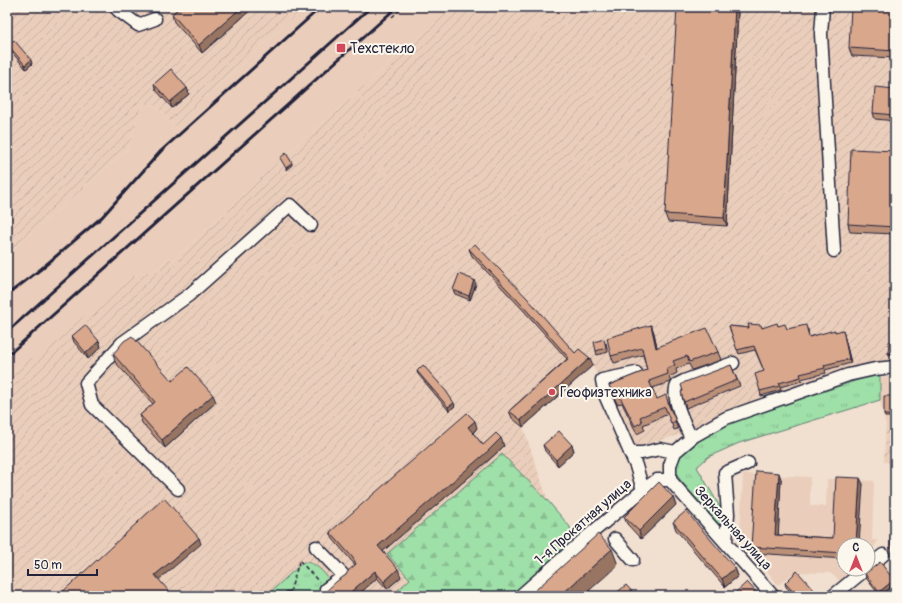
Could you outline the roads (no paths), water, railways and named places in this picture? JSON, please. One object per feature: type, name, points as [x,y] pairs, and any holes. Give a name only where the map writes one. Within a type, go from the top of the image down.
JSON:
[{"type":"street","points":[[115,7],[138,25],[155,19]]},
{"type":"street","points":[[823,7],[821,34],[834,251]]},
{"type":"street","points":[[178,489],[92,405],[86,383],[122,344],[189,295],[290,206],[311,225]]},
{"type":"street","points":[[691,438],[681,416],[676,399],[678,385],[684,381],[733,363]]},
{"type":"street","points":[[670,480],[670,465],[675,452],[691,438],[726,418],[841,378],[875,369],[895,367]]},
{"type":"street","points":[[636,373],[602,380],[605,395],[636,466],[643,490]]},
{"type":"street","points":[[630,452],[660,449],[675,452]]},
{"type":"street","points":[[726,542],[728,514],[725,473],[748,463]]},
{"type":"street","name":"1-я Прокатная улица","points":[[520,596],[643,490],[657,480],[670,480]]},
{"type":"street","name":"Зеркальная улица","points":[[670,480],[773,596]]},
{"type":"street","points":[[615,539],[633,560]]},
{"type":"street","points":[[316,547],[344,576],[322,591]]},
{"type":"street","points":[[876,561],[883,555]]},
{"type":"street","points":[[833,596],[856,577]]},
{"type":"railway","points":[[7,295],[41,269],[102,217],[161,151],[321,7]]},
{"type":"railway","points":[[7,332],[371,7]]},
{"type":"railway","points":[[7,356],[397,7]]},
{"type":"place","name":"Техстекло","points":[[341,48]]},
{"type":"place","name":"Геофизтехника","points":[[552,392]]}]
